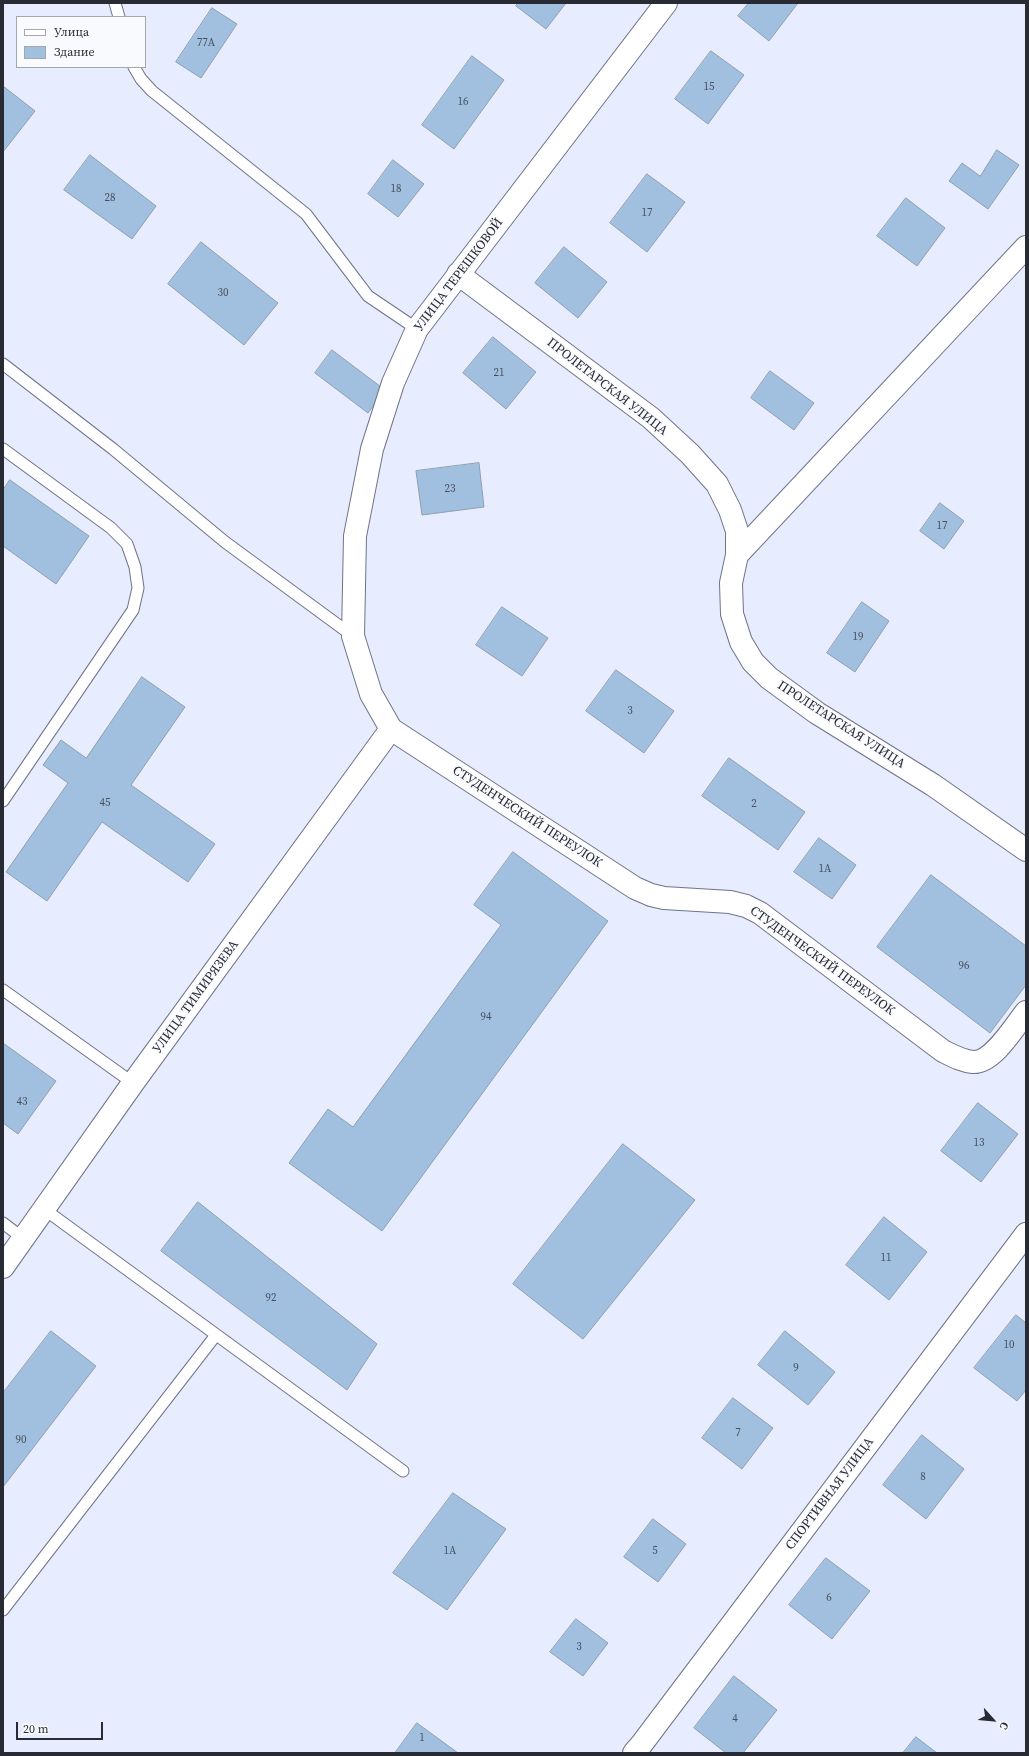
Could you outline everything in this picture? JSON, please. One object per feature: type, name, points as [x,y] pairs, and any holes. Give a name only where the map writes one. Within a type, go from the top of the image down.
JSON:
[{"type":"street","name":"УЛИЦА ТЕРЕШКОВОЙ","points":[[391,729],[371,694],[353,636],[355,536],[372,448],[393,383],[416,329],[666,3]]},
{"type":"street","points":[[737,555],[1026,247]]},
{"type":"street","name":"ПРОЛЕТАРСКАЯ УЛИЦА","points":[[458,274],[651,418],[690,454],[717,484],[730,510],[737,531],[737,555],[731,583],[732,614],[741,642],[753,662],[769,678],[817,713],[933,784],[1026,850]]},
{"type":"street","name":"СТУДЕНЧЕСКИЙ ПЕРЕУЛОК","points":[[391,729],[651,896],[730,902],[746,906],[760,913],[943,1051],[960,1060],[974,1062],[987,1058],[996,1050],[1026,1012]]},
{"type":"street","name":"УЛИЦА ТИМИРЯЗЕВА","points":[[3,1267],[133,1083],[391,729]]},
{"type":"street","name":"СПОРТИВНАЯ УЛИЦА","points":[[634,1753],[1026,1234]]},
{"type":"lane","points":[[115,3],[119,16]]},
{"type":"lane","points":[[135,68],[141,79],[152,91],[306,214],[368,296],[416,329]]},
{"type":"lane","points":[[3,364],[113,449],[225,542],[353,636]]},
{"type":"lane","points":[[3,449],[111,528],[127,544],[135,567],[138,588],[133,610],[3,801]]},
{"type":"lane","points":[[3,990],[133,1083]]},
{"type":"lane","points":[[44,1209],[403,1471]]},
{"type":"lane","points":[[3,1223],[24,1239]]},
{"type":"lane","points":[[3,1610],[216,1335]]},
{"type":"building","points":[[518,3],[566,3],[546,29],[516,6]]},
{"type":"building","points":[[749,3],[798,3],[769,41],[738,16]]},
{"type":"building","points":[[212,8],[237,24],[201,78],[176,62]]},
{"type":"building","points":[[711,51],[744,75],[708,124],[675,99]]},
{"type":"building","points":[[472,56],[504,80],[454,149],[422,125]]},
{"type":"building","points":[[3,86],[35,111],[3,152]]},
{"type":"building","points":[[997,150],[1019,165],[988,209],[949,181],[962,163],[980,176]]},
{"type":"building","points":[[90,155],[156,206],[132,239],[64,190]]},
{"type":"building","points":[[393,160],[424,184],[398,217],[368,194]]},
{"type":"building","points":[[647,174],[685,202],[647,252],[610,223]]},
{"type":"building","points":[[906,198],[945,228],[917,266],[877,236]]},
{"type":"building","points":[[201,242],[278,303],[244,345],[168,284]]},
{"type":"building","points":[[564,247],[607,282],[578,318],[535,283]]},
{"type":"building","points":[[493,337],[536,372],[506,409],[463,373]]},
{"type":"building","points":[[332,350],[385,390],[368,413],[315,373]]},
{"type":"building","points":[[770,371],[814,403],[794,430],[751,398]]},
{"type":"building","points":[[479,463],[484,507],[422,515],[416,471]]},
{"type":"building","points":[[10,480],[89,536],[56,584],[3,546],[3,490]]},
{"type":"building","points":[[940,503],[964,521],[944,549],[920,531]]},
{"type":"building","points":[[862,602],[889,621],[855,672],[827,653]]},
{"type":"building","points":[[502,607],[548,638],[522,676],[476,645]]},
{"type":"building","points":[[616,670],[674,711],[644,753],[586,711]]},
{"type":"building","points":[[142,677],[185,707],[131,785],[215,844],[188,882],[102,822],[47,901],[6,872],[68,783],[43,765],[61,740],[86,758]]},
{"type":"building","points":[[729,758],[805,812],[778,850],[702,796]]},
{"type":"building","points":[[819,838],[856,865],[832,899],[794,872]]},
{"type":"building","points":[[513,852],[608,921],[382,1231],[289,1163],[328,1109],[353,1127],[501,925],[474,905]]},
{"type":"building","points":[[931,875],[1026,946],[1026,985],[990,1033],[877,947]]},
{"type":"building","points":[[3,1043],[56,1081],[18,1134],[3,1123]]},
{"type":"building","points":[[978,1103],[1018,1134],[981,1182],[941,1151]]},
{"type":"building","points":[[623,1144],[695,1200],[583,1339],[513,1284]]},
{"type":"building","points":[[198,1202],[377,1344],[347,1390],[161,1251]]},
{"type":"building","points":[[884,1217],[927,1252],[889,1300],[846,1265]]},
{"type":"building","points":[[1016,1315],[1026,1323],[1026,1390],[1017,1401],[974,1368]]},
{"type":"building","points":[[51,1331],[96,1366],[3,1487],[3,1393]]},
{"type":"building","points":[[785,1331],[835,1372],[808,1405],[758,1365]]},
{"type":"building","points":[[733,1398],[773,1428],[742,1469],[702,1438]]},
{"type":"building","points":[[922,1435],[964,1469],[926,1519],[883,1485]]},
{"type":"building","points":[[453,1493],[506,1529],[447,1610],[393,1573]]},
{"type":"building","points":[[653,1519],[686,1544],[658,1582],[624,1557]]},
{"type":"building","points":[[826,1558],[870,1591],[832,1639],[789,1605]]},
{"type":"building","points":[[576,1619],[608,1643],[583,1676],[550,1652]]},
{"type":"building","points":[[734,1676],[777,1710],[743,1753],[726,1753],[694,1728]]},
{"type":"building","points":[[417,1723],[458,1753],[395,1753]]},
{"type":"building","points":[[916,1737],[937,1753],[903,1753]]}]
